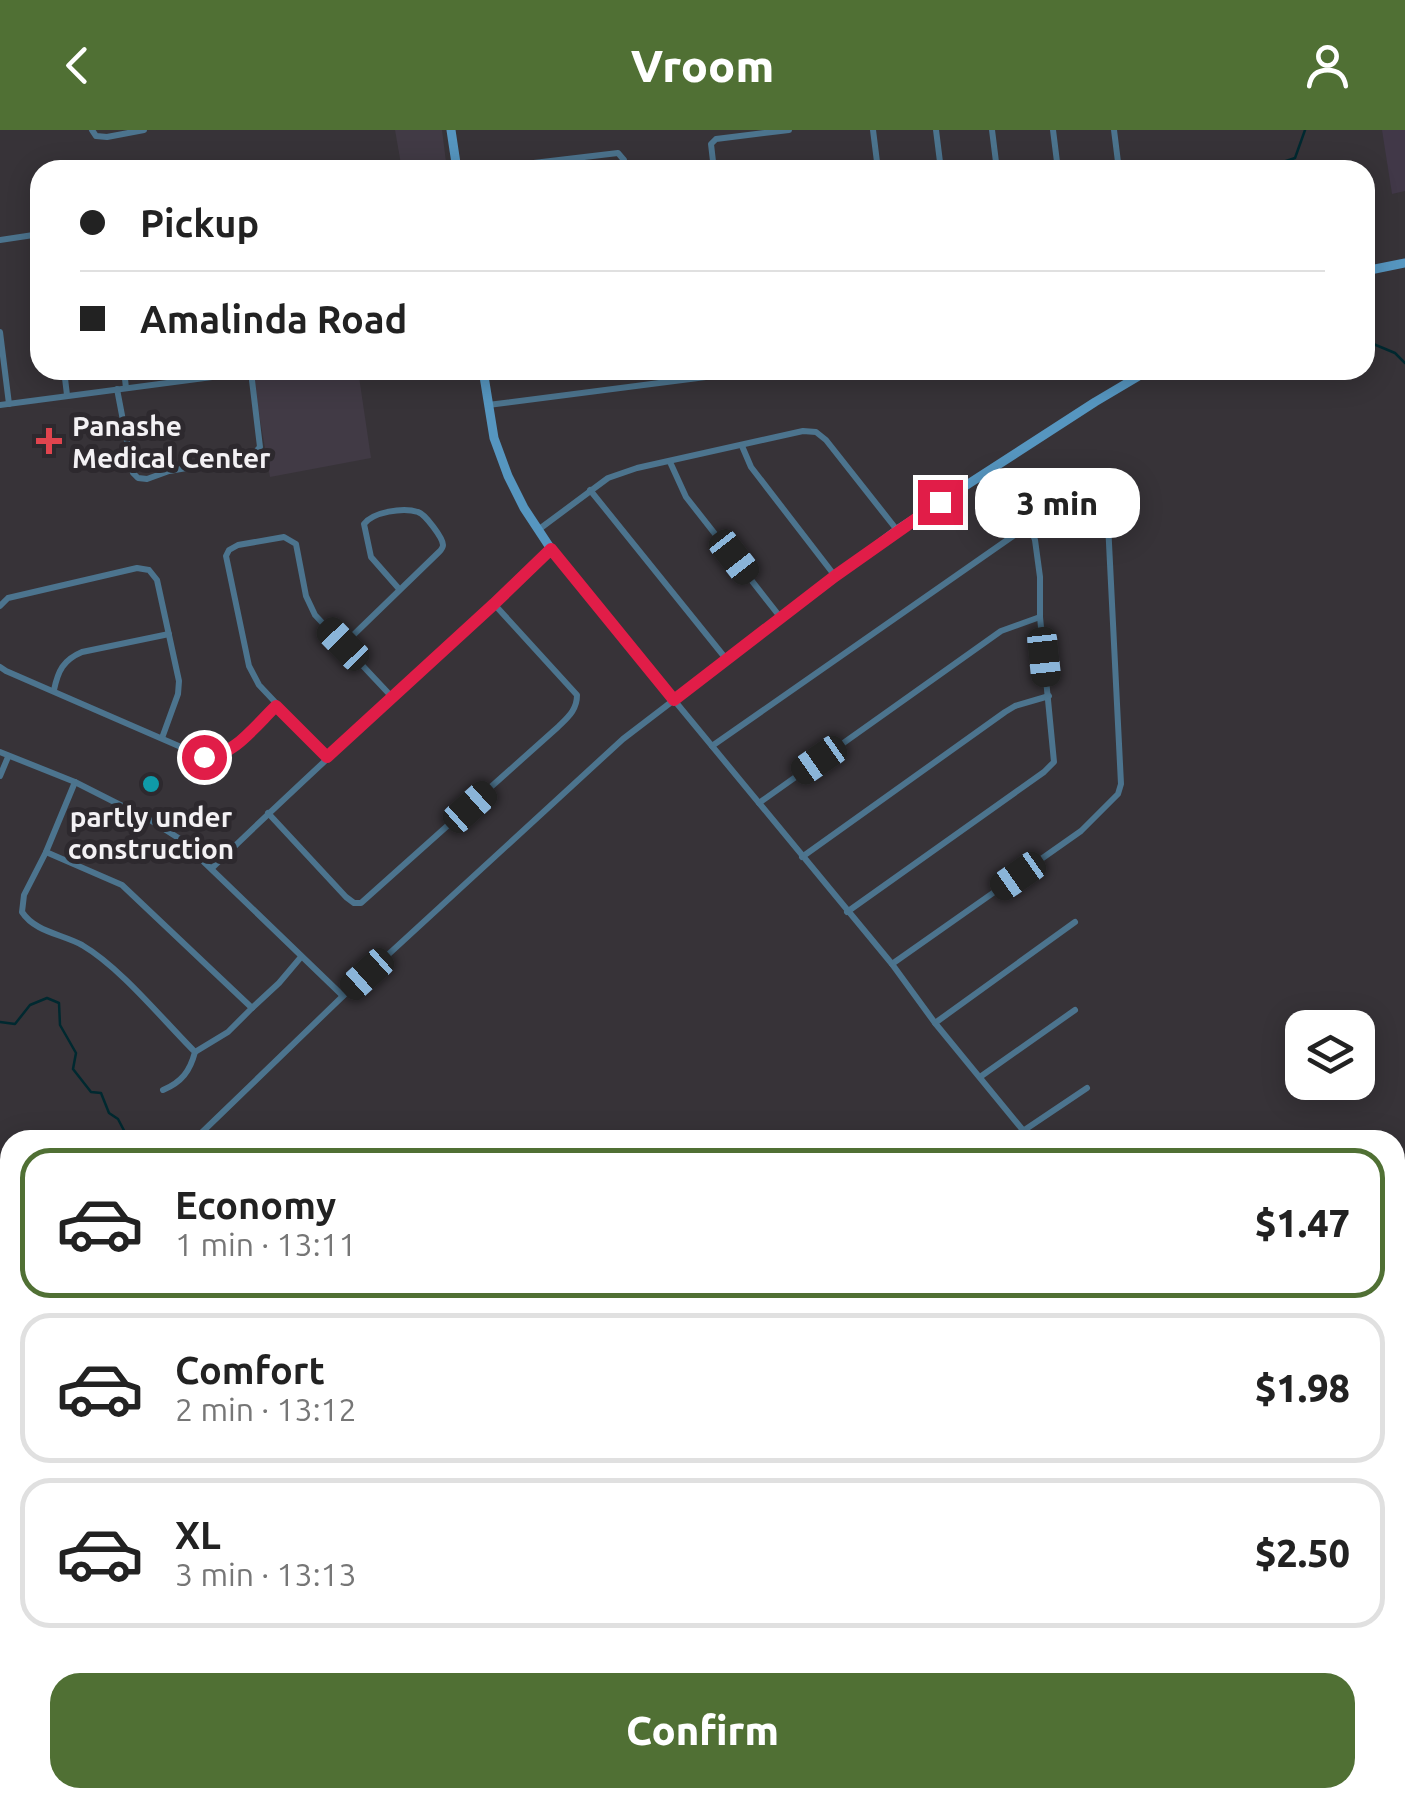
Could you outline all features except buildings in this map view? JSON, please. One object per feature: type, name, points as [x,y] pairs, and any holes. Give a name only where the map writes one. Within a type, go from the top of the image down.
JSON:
[{"type":"street","points":[[92,130],[96,136],[107,137],[144,130]]},
{"type":"street","points":[[452,130],[456,160]]},
{"type":"street","points":[[713,160],[711,144],[716,139],[789,130]]},
{"type":"street","points":[[873,130],[877,160]]},
{"type":"street","points":[[936,130],[940,160]]},
{"type":"street","points":[[992,130],[996,160]]},
{"type":"street","points":[[1052,130],[1056,160]]},
{"type":"street","points":[[1114,130],[1118,160]]},
{"type":"street","points":[[559,160],[618,153],[624,160]]},
{"type":"street","points":[[0,240],[30,236]]},
{"type":"street","points":[[1375,269],[1405,263]]},
{"type":"street","points":[[0,332],[5,404],[186,380]]},
{"type":"street","points":[[66,380],[68,395]]},
{"type":"street","points":[[122,380],[132,473],[148,479],[168,470],[257,453],[260,447],[247,380]]},
{"type":"street","points":[[484,380],[494,438],[508,476],[551,549],[1023,1130],[1087,1088]]},
{"type":"street","points":[[488,405],[682,380]]},
{"type":"street","points":[[204,1130],[343,996],[624,739],[898,530],[1133,380]]},
{"type":"street","points":[[538,530],[608,478],[636,468],[803,431],[816,432],[826,440],[898,530]]},
{"type":"street","points":[[742,446],[751,467],[835,576]]},
{"type":"street","points":[[670,462],[686,497],[781,618]]},
{"type":"street","points":[[712,746],[1066,499],[1106,483],[1121,784],[1118,794],[1081,831],[892,964]]},
{"type":"street","points":[[590,490],[727,660]]},
{"type":"street","points":[[343,644],[400,590],[443,547],[426,517],[418,512],[392,512],[370,518],[364,524],[371,557],[400,590]]},
{"type":"street","points":[[847,912],[1054,762],[1038,557],[1029,524]]},
{"type":"street","points":[[327,757],[276,706],[250,666],[226,556],[229,550],[284,537],[291,539],[296,544],[309,606],[392,697]]},
{"type":"street","points":[[212,868],[551,549]]},
{"type":"street","points":[[0,606],[8,598],[146,568],[157,580],[179,681],[162,738]]},
{"type":"street","points":[[268,813],[346,897],[361,903],[548,737],[573,712],[577,695],[494,604]]},
{"type":"street","points":[[759,803],[1001,631],[1040,617]]},
{"type":"street","points":[[54,690],[61,666],[73,656],[170,634]]},
{"type":"street","points":[[0,667],[204,757],[226,753],[276,706]]},
{"type":"street","points":[[802,856],[1005,712],[1049,696]]},
{"type":"street","points":[[0,752],[75,782],[180,839],[343,996]]},
{"type":"street","points":[[0,776],[8,756]]},
{"type":"street","points":[[75,782],[24,895],[22,912],[29,923],[77,942],[102,958],[195,1052]]},
{"type":"street","points":[[46,852],[122,885],[252,1008]]},
{"type":"street","points":[[935,1023],[1075,922]]},
{"type":"street","points":[[163,1090],[190,1071],[195,1052],[228,1032],[301,957]]},
{"type":"street","points":[[980,1077],[1075,1010]]},
{"type":"shaded area","points":[[395,130],[442,130],[446,160],[400,160]]},
{"type":"shaded area","points":[[1382,130],[1405,130],[1405,191],[1392,194]]},
{"type":"shaded area","points":[[253,380],[359,380],[371,458],[270,477]]},
{"type":"waterway","points":[[1289,160],[1295,158],[1305,130]]},
{"type":"waterway","points":[[1375,345],[1395,353],[1405,363]]},
{"type":"waterway","points":[[0,1022],[15,1024],[30,1005],[47,998],[59,1003],[60,1025],[76,1053],[73,1069],[91,1092],[101,1093],[109,1113],[124,1130]]},
{"type":"place","name":"Panashe Medical Center","points":[[49,441]]},
{"type":"place","name":"partly under construction","points":[[151,784]]},
{"type":"route","points":[[204,757],[226,753],[276,706],[327,757],[551,549],[674,700],[835,576],[940,502]]}]
